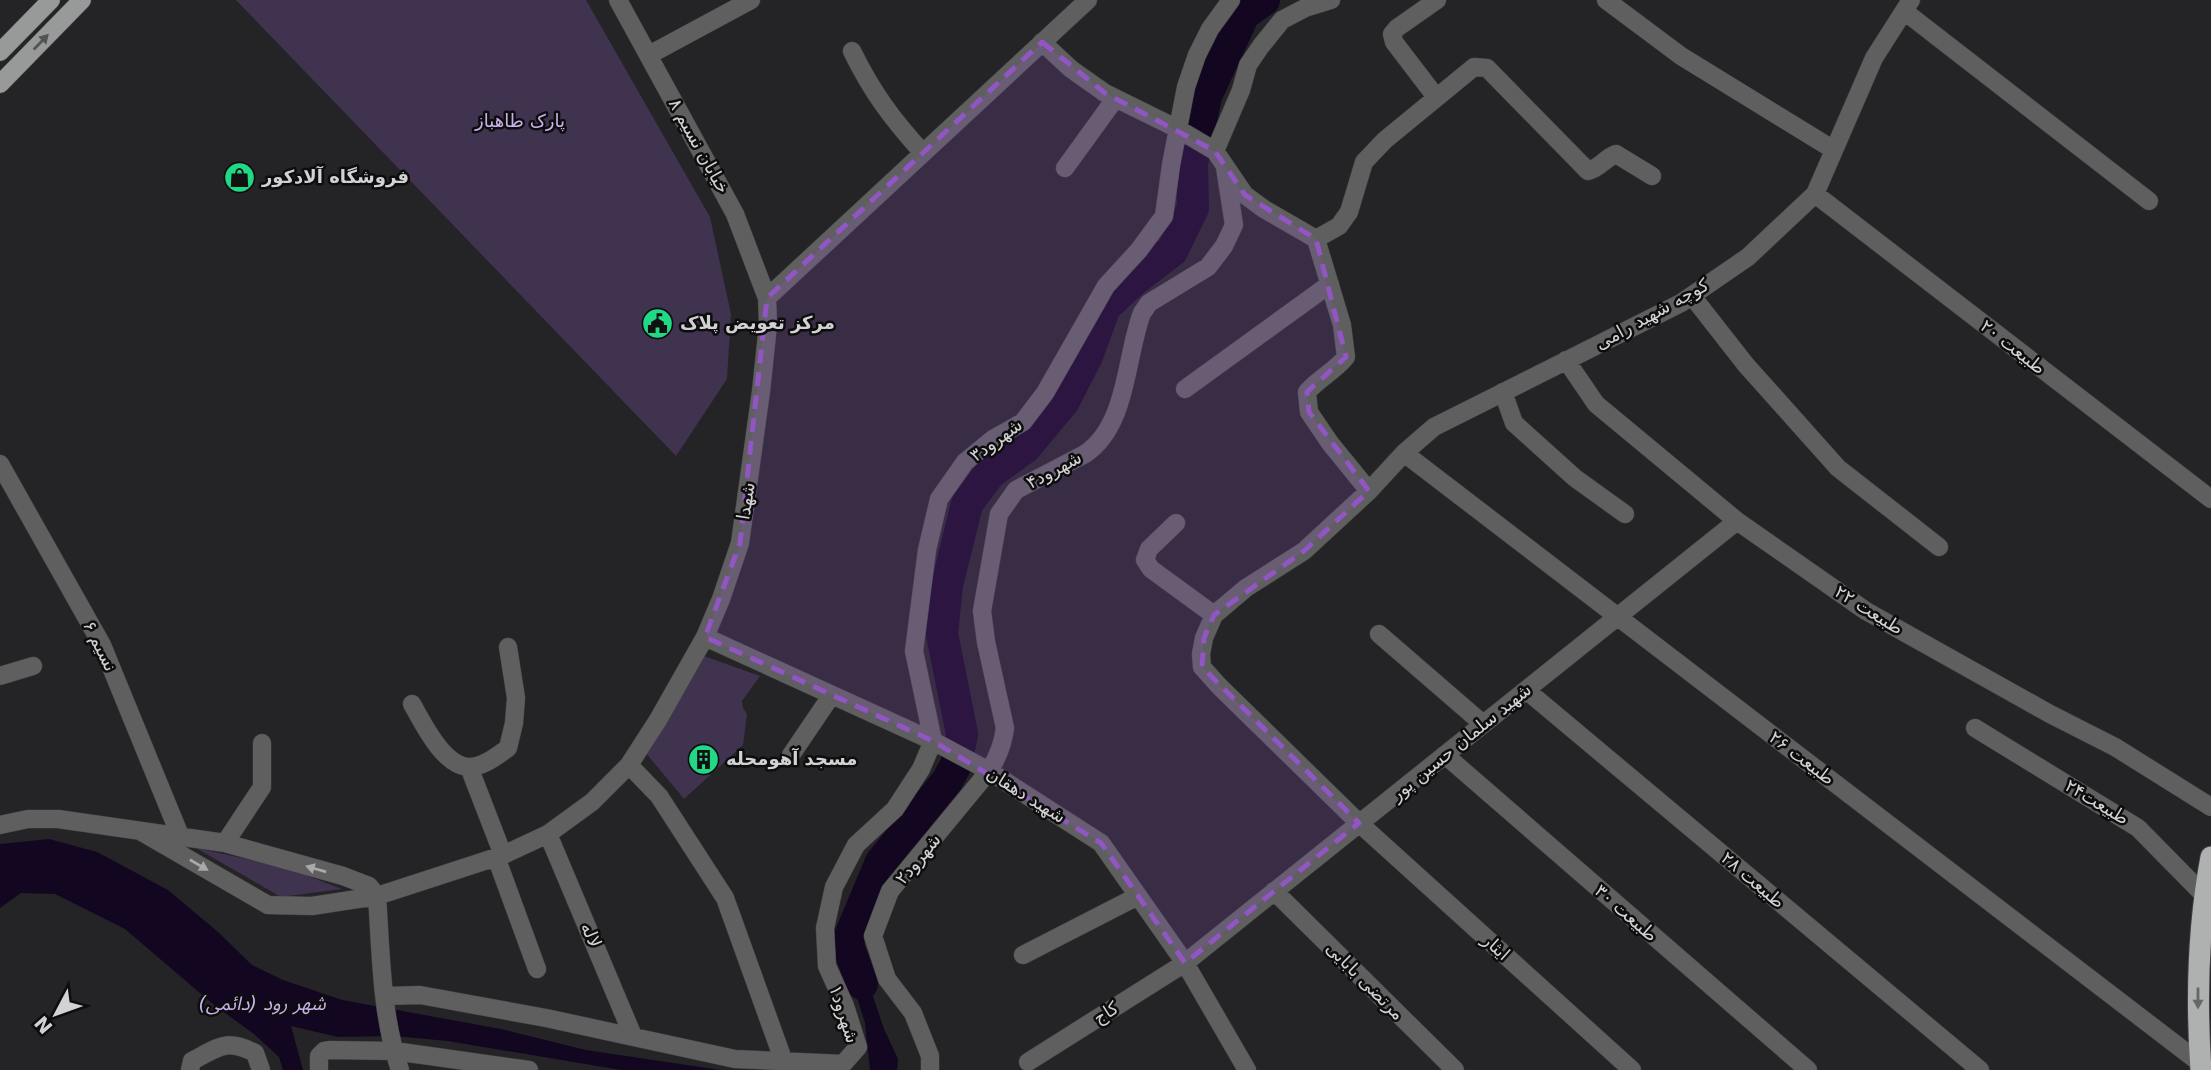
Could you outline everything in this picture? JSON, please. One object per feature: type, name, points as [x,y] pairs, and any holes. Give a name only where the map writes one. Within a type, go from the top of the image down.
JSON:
[{"type":"highway","points":[[2201,1067],[2198,998],[2204,895],[2211,857]]},
{"type":"main road","points":[[0,52],[51,0]]},
{"type":"main road","points":[[0,84],[82,0]]},
{"type":"street","name":"خیابان نسیم ۸","points":[[618,0],[735,214],[767,298]]},
{"type":"street","points":[[649,55],[751,0]]},
{"type":"street","name":"شهرود۳","points":[[933,741],[914,651],[927,550],[939,499],[965,462],[993,439],[1023,422],[1045,393],[1106,286],[1139,250],[1164,216],[1186,87],[1210,29],[1224,6],[1231,0]]},
{"type":"street","points":[[1215,151],[1241,90],[1248,65],[1261,46],[1283,20],[1305,8],[1331,0]]},
{"type":"street","points":[[1436,97],[1394,42],[1392,34],[1437,0]]},
{"type":"street","points":[[1606,0],[1681,55],[1834,150]]},
{"type":"street","points":[[767,298],[1083,2]]},
{"type":"street","points":[[1908,6],[2149,201]]},
{"type":"street","name":"کوچه شهید رامی","points":[[1214,615],[1246,588],[1304,551],[1434,427],[1692,296],[1748,257],[1815,194],[1874,58],[1908,6]]},
{"type":"street","points":[[1042,42],[1071,69],[1115,99],[1215,151],[1245,195],[1316,239],[1342,325],[1346,357],[1337,369],[1320,378],[1307,392],[1309,412],[1369,491]]},
{"type":"street","points":[[852,51],[870,88],[923,153]]},
{"type":"street","points":[[1316,239],[1339,226],[1349,212],[1364,162],[1385,140],[1474,67],[1487,68],[1588,171],[1597,169],[1608,157],[1616,154],[1652,176]]},
{"type":"street","points":[[1065,167],[1115,99]]},
{"type":"street","name":"شهرود۴","points":[[989,771],[999,756],[1005,728],[982,611],[999,514],[1016,490],[1085,454],[1105,435],[1118,406],[1142,313],[1149,303],[1208,267],[1230,236],[1234,225],[1225,167]]},
{"type":"street","name":"طبیعت ۲۰","points":[[1815,194],[2211,499]]},
{"type":"street","points":[[1185,389],[1330,284]]},
{"type":"street","points":[[1692,296],[1746,365],[1838,468],[1939,547]]},
{"type":"street","name":"شهدا","points":[[139,831],[268,905],[312,906],[377,896],[499,856],[548,834],[592,802],[629,765],[658,720],[705,638],[721,599],[740,543],[761,391],[768,325],[767,298]]},
{"type":"street","name":"طبیعت ۲۲","points":[[1566,360],[1596,404],[1737,521],[1866,611],[2050,714],[2115,747],[2211,807]]},
{"type":"street","points":[[1503,392],[1514,423],[1575,478],[1625,514]]},
{"type":"street","name":"طبیعت ۲۶","points":[[1404,453],[2201,1067]]},
{"type":"street","name":"نسیم ۶","points":[[0,464],[102,645],[181,838]]},
{"type":"street","name":"شهید سلمان حسین پور","points":[[1185,963],[1737,521]]},
{"type":"street","points":[[1176,523],[1149,549],[1145,560],[1151,569],[1214,615]]},
{"type":"street","name":"ایثار","points":[[1214,615],[1204,638],[1202,667],[1359,823],[1632,1070]]},
{"type":"street","points":[[1379,634],[1483,724]]},
{"type":"street","name":"شهید دهقان","points":[[705,638],[933,741],[989,771],[1101,843],[1185,963],[1241,1068]]},
{"type":"street","points":[[412,704],[428,732],[450,761],[469,767],[489,761],[508,748],[514,723],[516,698],[509,648]]},
{"type":"street","points":[[0,676],[33,666]]},
{"type":"street","name":"طبیعت ۲۸","points":[[1526,690],[1980,1070]]},
{"type":"street","points":[[790,755],[831,696]]},
{"type":"street","name":"طبیعت۲۴","points":[[1975,728],[2138,828],[2204,895]]},
{"type":"street","name":"شهرود۱","points":[[385,993],[421,995],[546,1018],[735,1059],[843,1064],[858,1047],[845,1006],[827,966],[825,928],[834,887],[856,845],[895,809],[921,769],[933,741]]},
{"type":"street","points":[[225,843],[262,787],[262,743]]},
{"type":"street","name":"طبیعت ۳۰","points":[[1445,755],[1808,1070]]},
{"type":"street","points":[[629,765],[659,796],[725,898],[784,1062]]},
{"type":"street","points":[[469,767],[537,969]]},
{"type":"street","name":"شهرود۲","points":[[930,1070],[930,1056],[913,1013],[887,979],[873,936],[890,891],[989,771]]},
{"type":"street","points":[[0,825],[28,819],[58,819],[225,843],[343,876],[369,886],[377,896],[385,993],[400,1070]]},
{"type":"street","name":"لاله","points":[[548,834],[633,1037]]},
{"type":"street","name":"مرتضی بابایی","points":[[1274,891],[1455,1070]]},
{"type":"street","points":[[1023,955],[1138,896]]},
{"type":"street","name":"کاج","points":[[1028,1062],[1185,963]]},
{"type":"street","points":[[191,1066],[224,1045],[240,1046],[256,1053],[261,1070]]},
{"type":"street","points":[[318,1070],[319,1056],[330,1050],[393,1045],[529,1070]]},
{"type":"highlighted area","points":[[1042,42],[1105,93],[1215,151],[1245,195],[1316,239],[1346,357],[1307,392],[1309,412],[1369,491],[1304,551],[1214,615],[1204,638],[1202,667],[1359,823],[1185,963],[1101,843],[933,741],[705,637],[740,543],[767,298]]},
{"type":"green space","name":"پارک طاهباز","points":[[236,0],[586,0],[710,217],[731,314],[727,379],[676,456]]},
{"type":"green space","points":[[704,656],[760,676],[742,701],[747,714],[743,745],[684,799],[645,752]]},
{"type":"green space","points":[[196,848],[284,867],[342,889],[281,897]]},
{"type":"water","name":"شهر رود (دائمی)","points":[[49,839],[97,852],[168,890],[252,965],[283,980],[342,1000],[501,1029],[586,1050],[720,1070],[621,1070],[448,1041],[393,1036],[338,1037],[291,1026],[303,1070],[283,1070],[279,1057],[254,1034],[214,1005],[125,929],[55,894],[21,893],[0,908],[0,844]]},
{"type":"water","points":[[839,940],[856,946],[884,1029],[898,1059],[897,1070],[870,1070],[865,1023]]},
{"type":"waterway","points":[[862,984],[847,943],[881,862],[947,781],[956,765],[962,734],[942,634],[947,585],[967,504],[990,473],[1025,448],[1064,401],[1087,356],[1105,307],[1134,280],[1172,251],[1193,208],[1192,164],[1206,96],[1244,14],[1264,0]]},
{"type":"place","name":"فروشگاه آلادکور","points":[[239,177]]},
{"type":"place","name":"مرکز تعویض پلاک","points":[[657,323]]},
{"type":"place","name":"مسجد آهومحله","points":[[703,759]]}]
